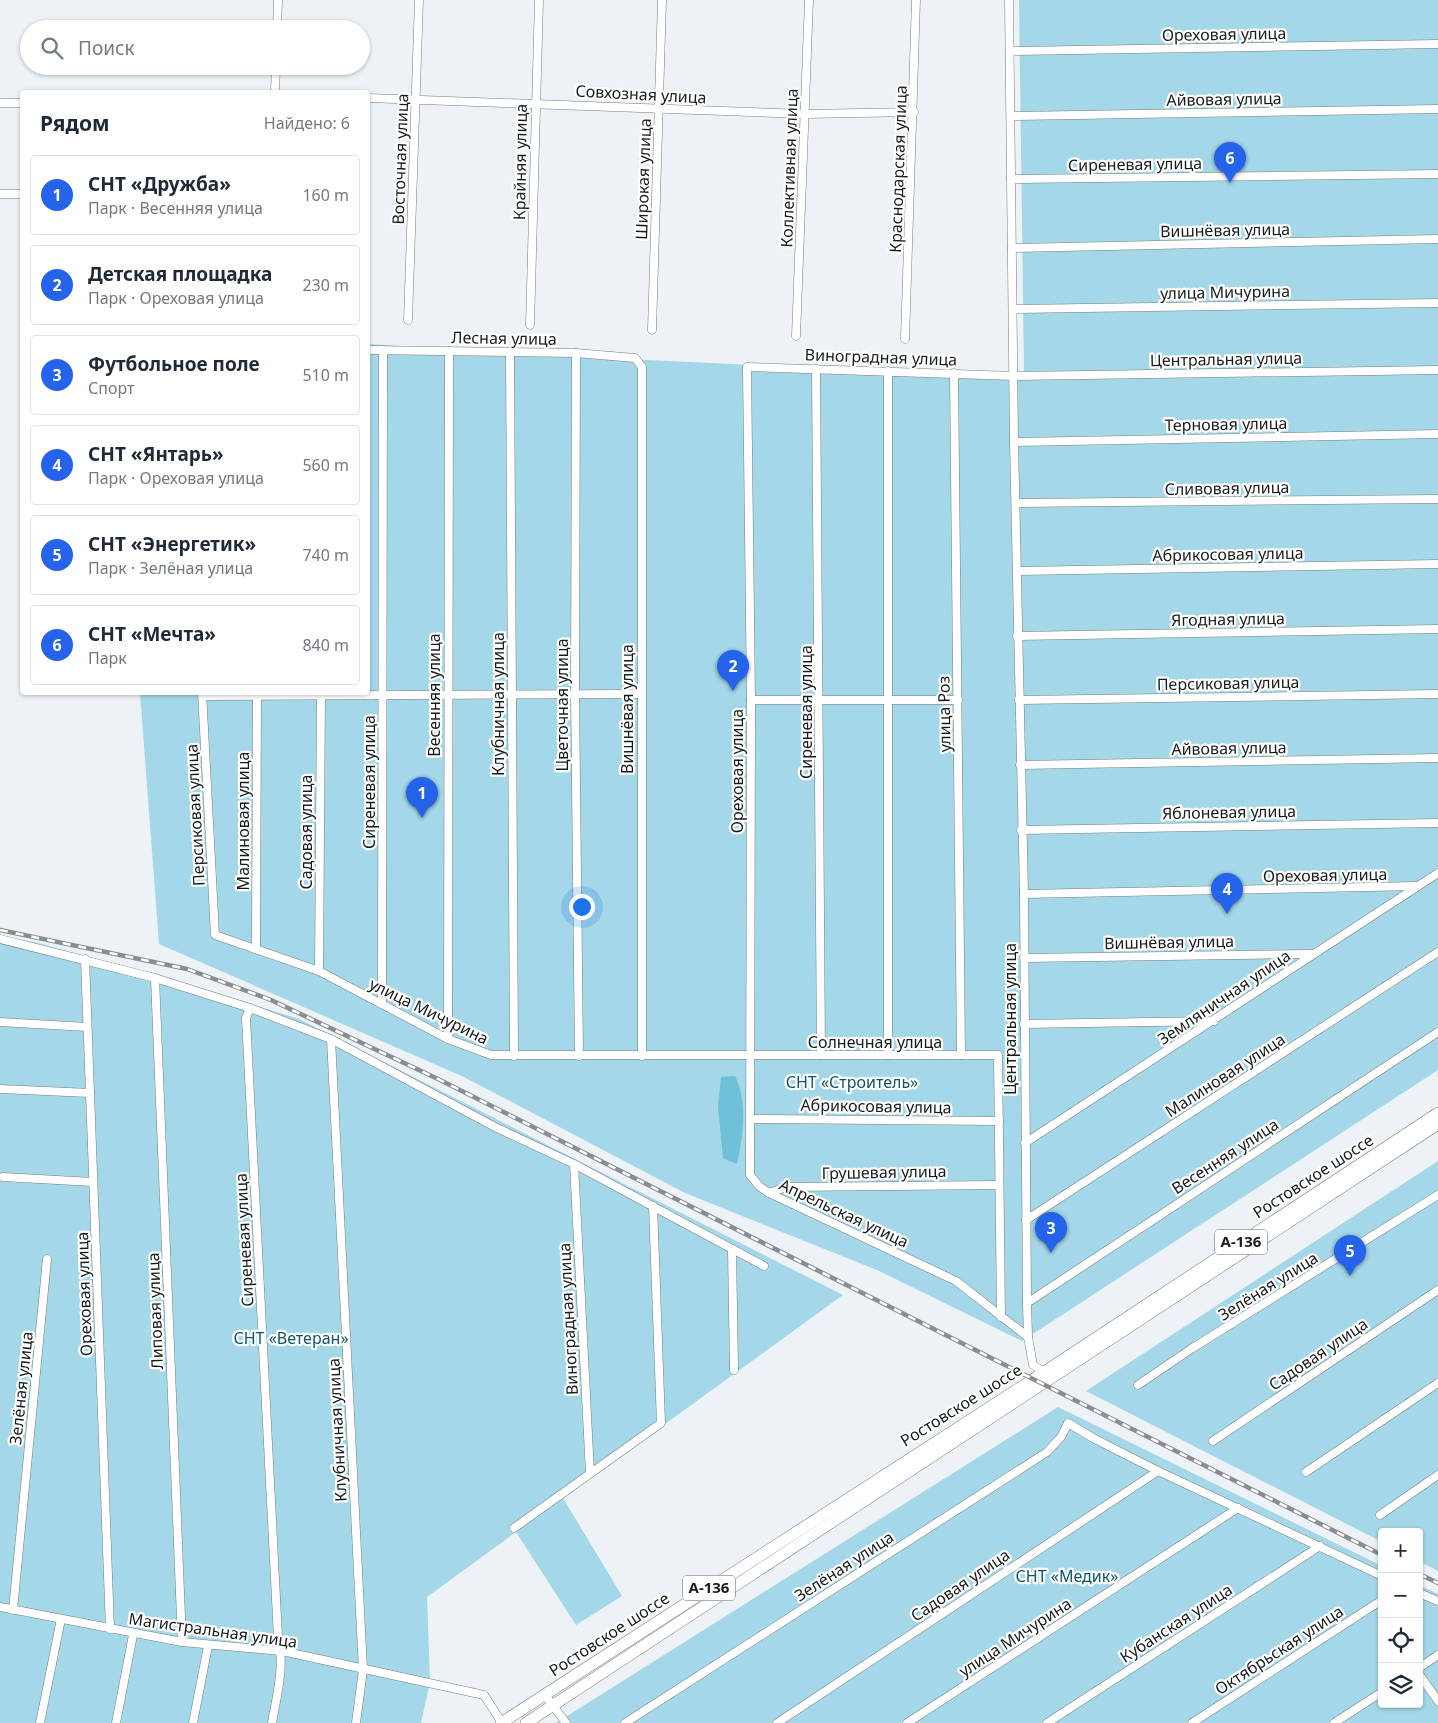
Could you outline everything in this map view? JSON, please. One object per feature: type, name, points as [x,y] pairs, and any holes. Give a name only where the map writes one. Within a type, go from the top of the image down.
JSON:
[{"type":"highway","name":"Ростовское шоссе","points":[[526,1723],[1438,1113]]},
{"type":"highway","name":"Ростовское шоссе","points":[[502,1723],[917,1452],[1048,1375],[1438,1124]]},
{"type":"street","points":[[277,20],[278,0]]},
{"type":"street","name":"Восточная улица","points":[[408,320],[419,0]]},
{"type":"street","name":"Крайняя улица","points":[[530,324],[539,0]]},
{"type":"street","name":"Широкая улица","points":[[652,330],[662,0]]},
{"type":"street","name":"Коллективная улица","points":[[796,336],[809,0]]},
{"type":"street","name":"Краснодарская улица","points":[[905,339],[914,112],[916,0]]},
{"type":"street","name":"Центральная улица","points":[[1009,0],[1014,442],[1018,571],[1021,830],[1024,894],[1024,1143],[1027,1303],[1028,1337],[1033,1365],[1048,1375]]},
{"type":"street","name":"Ореховая улица","points":[[1010,50],[1438,44]]},
{"type":"street","points":[[275,90],[276,75]]},
{"type":"street","name":"Совхозная улица","points":[[370,98],[804,114],[914,112]]},
{"type":"street","points":[[0,103],[20,102]]},
{"type":"street","name":"Айвовая улица","points":[[1011,116],[1438,109]]},
{"type":"street","name":"Сиреневая улица","points":[[1012,180],[1438,174]]},
{"type":"street","points":[[0,194],[20,194]]},
{"type":"street","name":"Вишнёвая улица","points":[[1012,248],[1438,239]]},
{"type":"street","name":"улица Мичурина","points":[[1013,309],[1438,303]]},
{"type":"street","name":"Лесная улица","points":[[370,350],[576,353],[635,358],[640,361]]},
{"type":"street","name":"Сиреневая улица","points":[[382,1004],[383,350]]},
{"type":"street","name":"Весенняя улица","points":[[448,1039],[449,351]]},
{"type":"street","name":"Клубничная улица","points":[[510,352],[514,1056]]},
{"type":"street","name":"Цветочная улица","points":[[576,353],[575,693],[579,1056]]},
{"type":"street","name":"Вишнёвая улица","points":[[640,361],[642,367],[640,694],[642,1056]]},
{"type":"street","name":"Ореховая улица","points":[[747,367],[751,700],[751,1056]]},
{"type":"street","name":"Виноградная улица","points":[[747,367],[1014,376]]},
{"type":"street","name":"Сиреневая улица","points":[[816,369],[820,699],[821,1055]]},
{"type":"street","name":"Центральная улица","points":[[1014,376],[1438,370]]},
{"type":"street","points":[[888,371],[888,1054]]},
{"type":"street","name":"улица Роз","points":[[954,373],[960,1055]]},
{"type":"street","name":"Терновая улица","points":[[1014,442],[1438,434]]},
{"type":"street","name":"Сливовая улица","points":[[1016,504],[1438,499]]},
{"type":"street","name":"Абрикосовая улица","points":[[1018,571],[1438,564]]},
{"type":"street","name":"Ягодная улица","points":[[1018,636],[1438,629]]},
{"type":"street","points":[[370,694],[640,694]]},
{"type":"street","name":"Персиковая улица","points":[[1019,700],[1438,694]]},
{"type":"street","name":"Персиковая улица","points":[[202,695],[215,935]]},
{"type":"street","name":"Малиновая улица","points":[[256,949],[257,695]]},
{"type":"street","name":"Садовая улица","points":[[319,971],[321,695]]},
{"type":"street","points":[[751,700],[958,700]]},
{"type":"street","name":"Айвовая улица","points":[[1020,765],[1438,758]]},
{"type":"street","name":"Яблоневая улица","points":[[1021,830],[1438,823]]},
{"type":"street","name":"Земляничная улица","points":[[1024,1143],[1214,1021],[1438,873]]},
{"type":"street","name":"Ореховая улица","points":[[1024,894],[1418,886]]},
{"type":"street","name":"улица Мичурина","points":[[215,935],[319,971],[448,1039],[491,1055],[642,1056]]},
{"type":"street","points":[[0,939],[155,978],[250,1008],[331,1039],[495,1127],[574,1164],[764,1266]]},
{"type":"street","name":"Малиновая улица","points":[[1026,1220],[1438,952]]},
{"type":"street","name":"Вишнёвая улица","points":[[1024,958],[1313,954]]},
{"type":"street","name":"Ореховая улица","points":[[85,959],[110,1629]]},
{"type":"street","name":"Липовая улица","points":[[155,978],[182,1642]]},
{"type":"street","name":"Сиреневая улица","points":[[250,1008],[246,1018],[277,1617],[282,1651]]},
{"type":"street","points":[[1024,1024],[1214,1021]]},
{"type":"street","points":[[0,1022],[88,1027]]},
{"type":"street","name":"Весенняя улица","points":[[1027,1303],[1438,1032]]},
{"type":"street","name":"Клубничная улица","points":[[331,1039],[364,1670],[356,1723]]},
{"type":"street","name":"Солнечная улица","points":[[642,1056],[998,1055],[999,1121]]},
{"type":"street","name":"Апрельская улица","points":[[751,1056],[752,1119],[750,1175],[759,1186],[956,1280],[1028,1337]]},
{"type":"street","points":[[0,1089],[90,1093]]},
{"type":"street","name":"Абрикосовая улица","points":[[752,1119],[999,1121]]},
{"type":"street","points":[[999,1121],[1001,1317]]},
{"type":"street","name":"Виноградная улица","points":[[574,1164],[590,1473]]},
{"type":"street","points":[[3,1177],[93,1182]]},
{"type":"street","name":"Грушевая улица","points":[[769,1192],[786,1187],[999,1184]]},
{"type":"street","name":"Зелёная улица","points":[[1138,1385],[1191,1349],[1438,1195]]},
{"type":"street","points":[[514,1528],[661,1423],[653,1206]]},
{"type":"street","points":[[732,1249],[734,1370]]},
{"type":"street","name":"Зелёная улица","points":[[14,1610],[47,1258]]},
{"type":"street","name":"Садовая улица","points":[[1213,1441],[1438,1290]]},
{"type":"street","points":[[1306,1472],[1438,1383]]},
{"type":"street","name":"Зелёная улица","points":[[625,1723],[1047,1452],[1061,1437],[1068,1423],[1158,1471]]},
{"type":"street","points":[[1158,1471],[1378,1574]]},
{"type":"street","name":"Садовая улица","points":[[777,1723],[1158,1471]]},
{"type":"street","points":[[1380,1515],[1438,1475]]},
{"type":"street","name":"улица Мичурина","points":[[907,1723],[1238,1508]]},
{"type":"street","name":"Кубанская улица","points":[[1047,1723],[1320,1546]]},
{"type":"street","points":[[1423,1595],[1438,1601]]},
{"type":"street","name":"Октябрьская улица","points":[[1192,1723],[1378,1603]]},
{"type":"street","name":"Магистральная улица","points":[[0,1607],[133,1635],[208,1646],[244,1646],[282,1651],[484,1695],[502,1723]]},
{"type":"street","points":[[40,1723],[61,1619]]},
{"type":"street","points":[[116,1723],[133,1635]]},
{"type":"street","points":[[193,1723],[208,1646]]},
{"type":"street","points":[[272,1723],[282,1667],[282,1651]]},
{"type":"street","points":[[1423,1665],[1438,1656]]},
{"type":"street","points":[[1423,1680],[1438,1701]]},
{"type":"street","points":[[544,1695],[566,1723]]},
{"type":"street","points":[[1334,1723],[1378,1695]]},
{"type":"green space","name":"СНТ «Строитель»","points":[[1019,0],[1438,0],[1438,1070],[1022,1341],[877,1270],[685,1193],[464,1077],[159,944],[140,695],[370,695],[370,344],[778,366],[1024,372]]},
{"type":"green space","name":"СНТ «Ветеран»","points":[[0,936],[35,942],[177,981],[299,1019],[843,1295],[563,1498],[622,1596],[576,1625],[516,1532],[427,1597],[430,1682],[421,1723],[0,1723]]},
{"type":"green space","points":[[1438,1161],[1438,1571],[1423,1563],[1423,1528],[1378,1528],[1378,1540],[1086,1391]]},
{"type":"green space","name":"СНТ «Медик»","points":[[1058,1407],[1378,1564],[1378,1708],[1423,1708],[1423,1587],[1438,1594],[1438,1723],[556,1723]]},
{"type":"shaded area","points":[[735,1076],[742,1097],[743,1108],[741,1142],[737,1164],[723,1158],[718,1107],[721,1077]]},
{"type":"railway","points":[[0,930],[187,969],[271,1000],[440,1080],[1378,1553]]},
{"type":"railway","points":[[1423,1576],[1438,1583]]},
{"type":"place","name":"СНТ «Мечта»","points":[[1230,183]]},
{"type":"place","name":"Детская площадка","points":[[733,691]]},
{"type":"place","name":"СНТ «Дружба»","points":[[422,818]]},
{"type":"place","name":"СНТ «Янтарь»","points":[[1227,914]]},
{"type":"place","name":"Футбольное поле","points":[[1051,1253]]},
{"type":"place","name":"СНТ «Энергетик»","points":[[1350,1276]]}]
